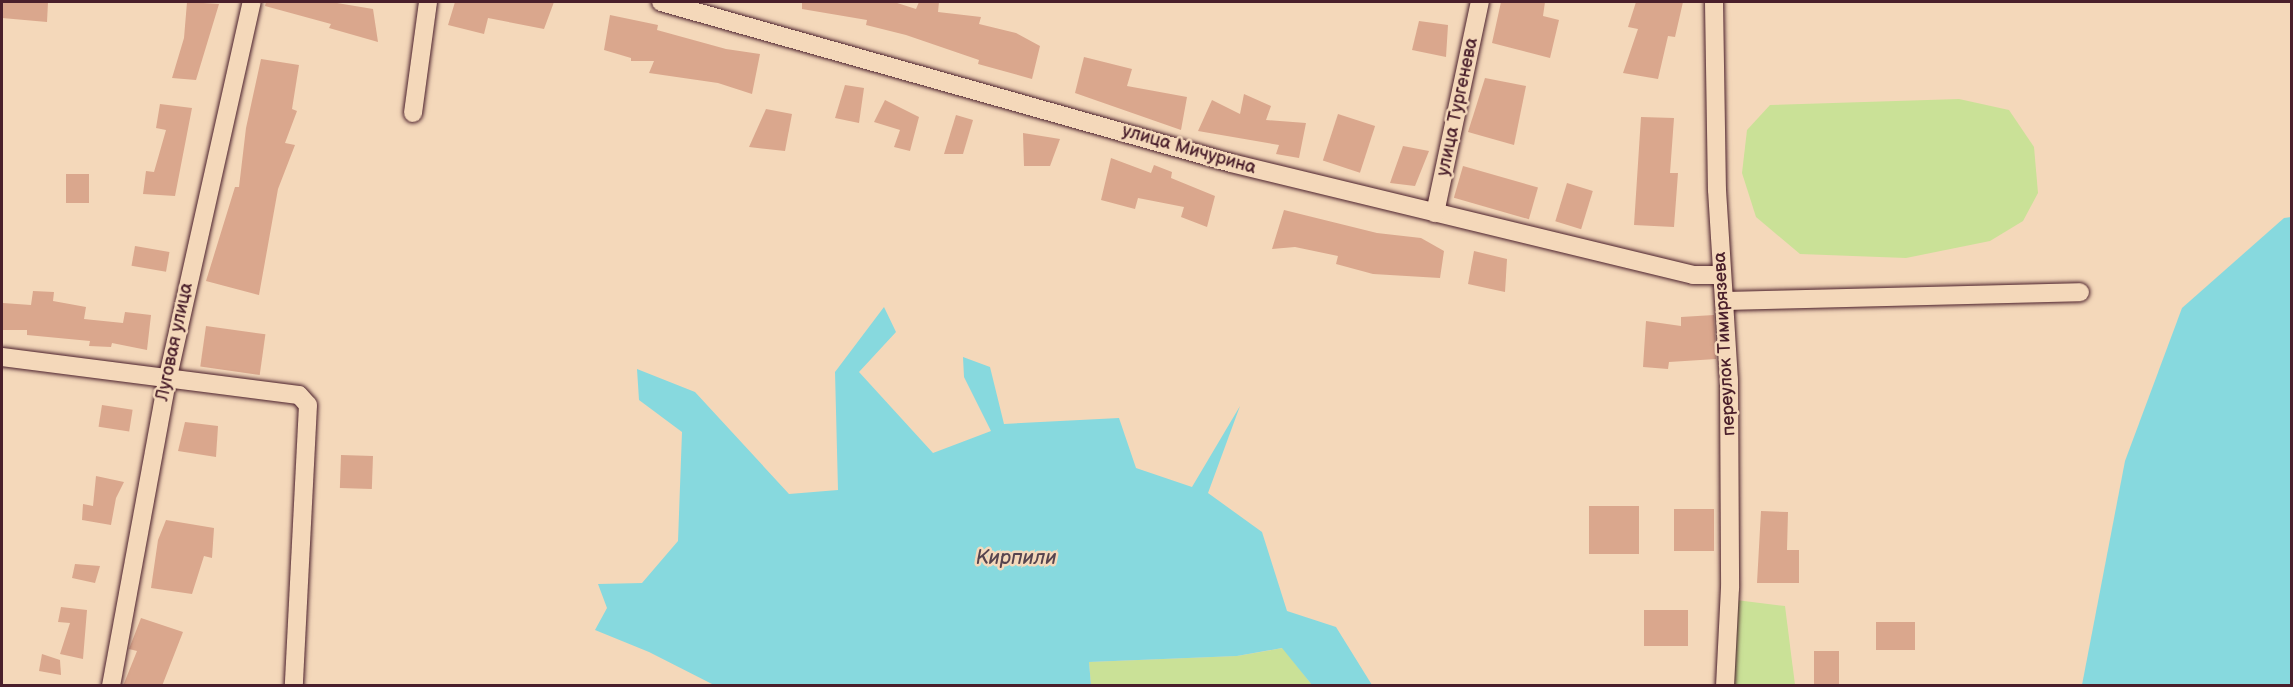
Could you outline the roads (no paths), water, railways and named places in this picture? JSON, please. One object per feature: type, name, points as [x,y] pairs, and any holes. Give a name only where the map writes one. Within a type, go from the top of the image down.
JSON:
[{"type":"street","name":"Луговая улица","points":[[111,686],[167,381],[252,2]]},
{"type":"street","points":[[412,113],[428,2]]},
{"type":"street","name":"улица Мичурина","points":[[661,2],[1231,164],[1693,275],[1722,275]]},
{"type":"street","name":"улица Тургенева","points":[[1435,213],[1480,2]]},
{"type":"street","name":"переулок Тимирязева","points":[[1714,2],[1722,275],[1729,379],[1730,553],[1725,686]]},
{"type":"street","points":[[1724,301],[2080,292]]},
{"type":"street","points":[[2,357],[167,381],[299,395],[308,405],[294,686]]},
{"type":"water","points":[[2291,217],[2291,685],[2082,685],[2125,461],[2182,308],[2284,218]]},
{"type":"water","name":"Кирпили","points":[[884,307],[896,332],[859,372],[933,453],[991,431],[964,377],[963,357],[990,367],[1004,424],[1119,418],[1136,468],[1192,487],[1240,406],[1208,493],[1262,532],[1287,611],[1336,627],[1372,685],[1312,685],[1282,648],[1237,656],[1089,662],[1091,685],[714,685],[649,652],[595,630],[607,608],[598,584],[642,583],[678,541],[682,432],[639,400],[637,369],[695,392],[789,494],[838,490],[835,372]]}]
